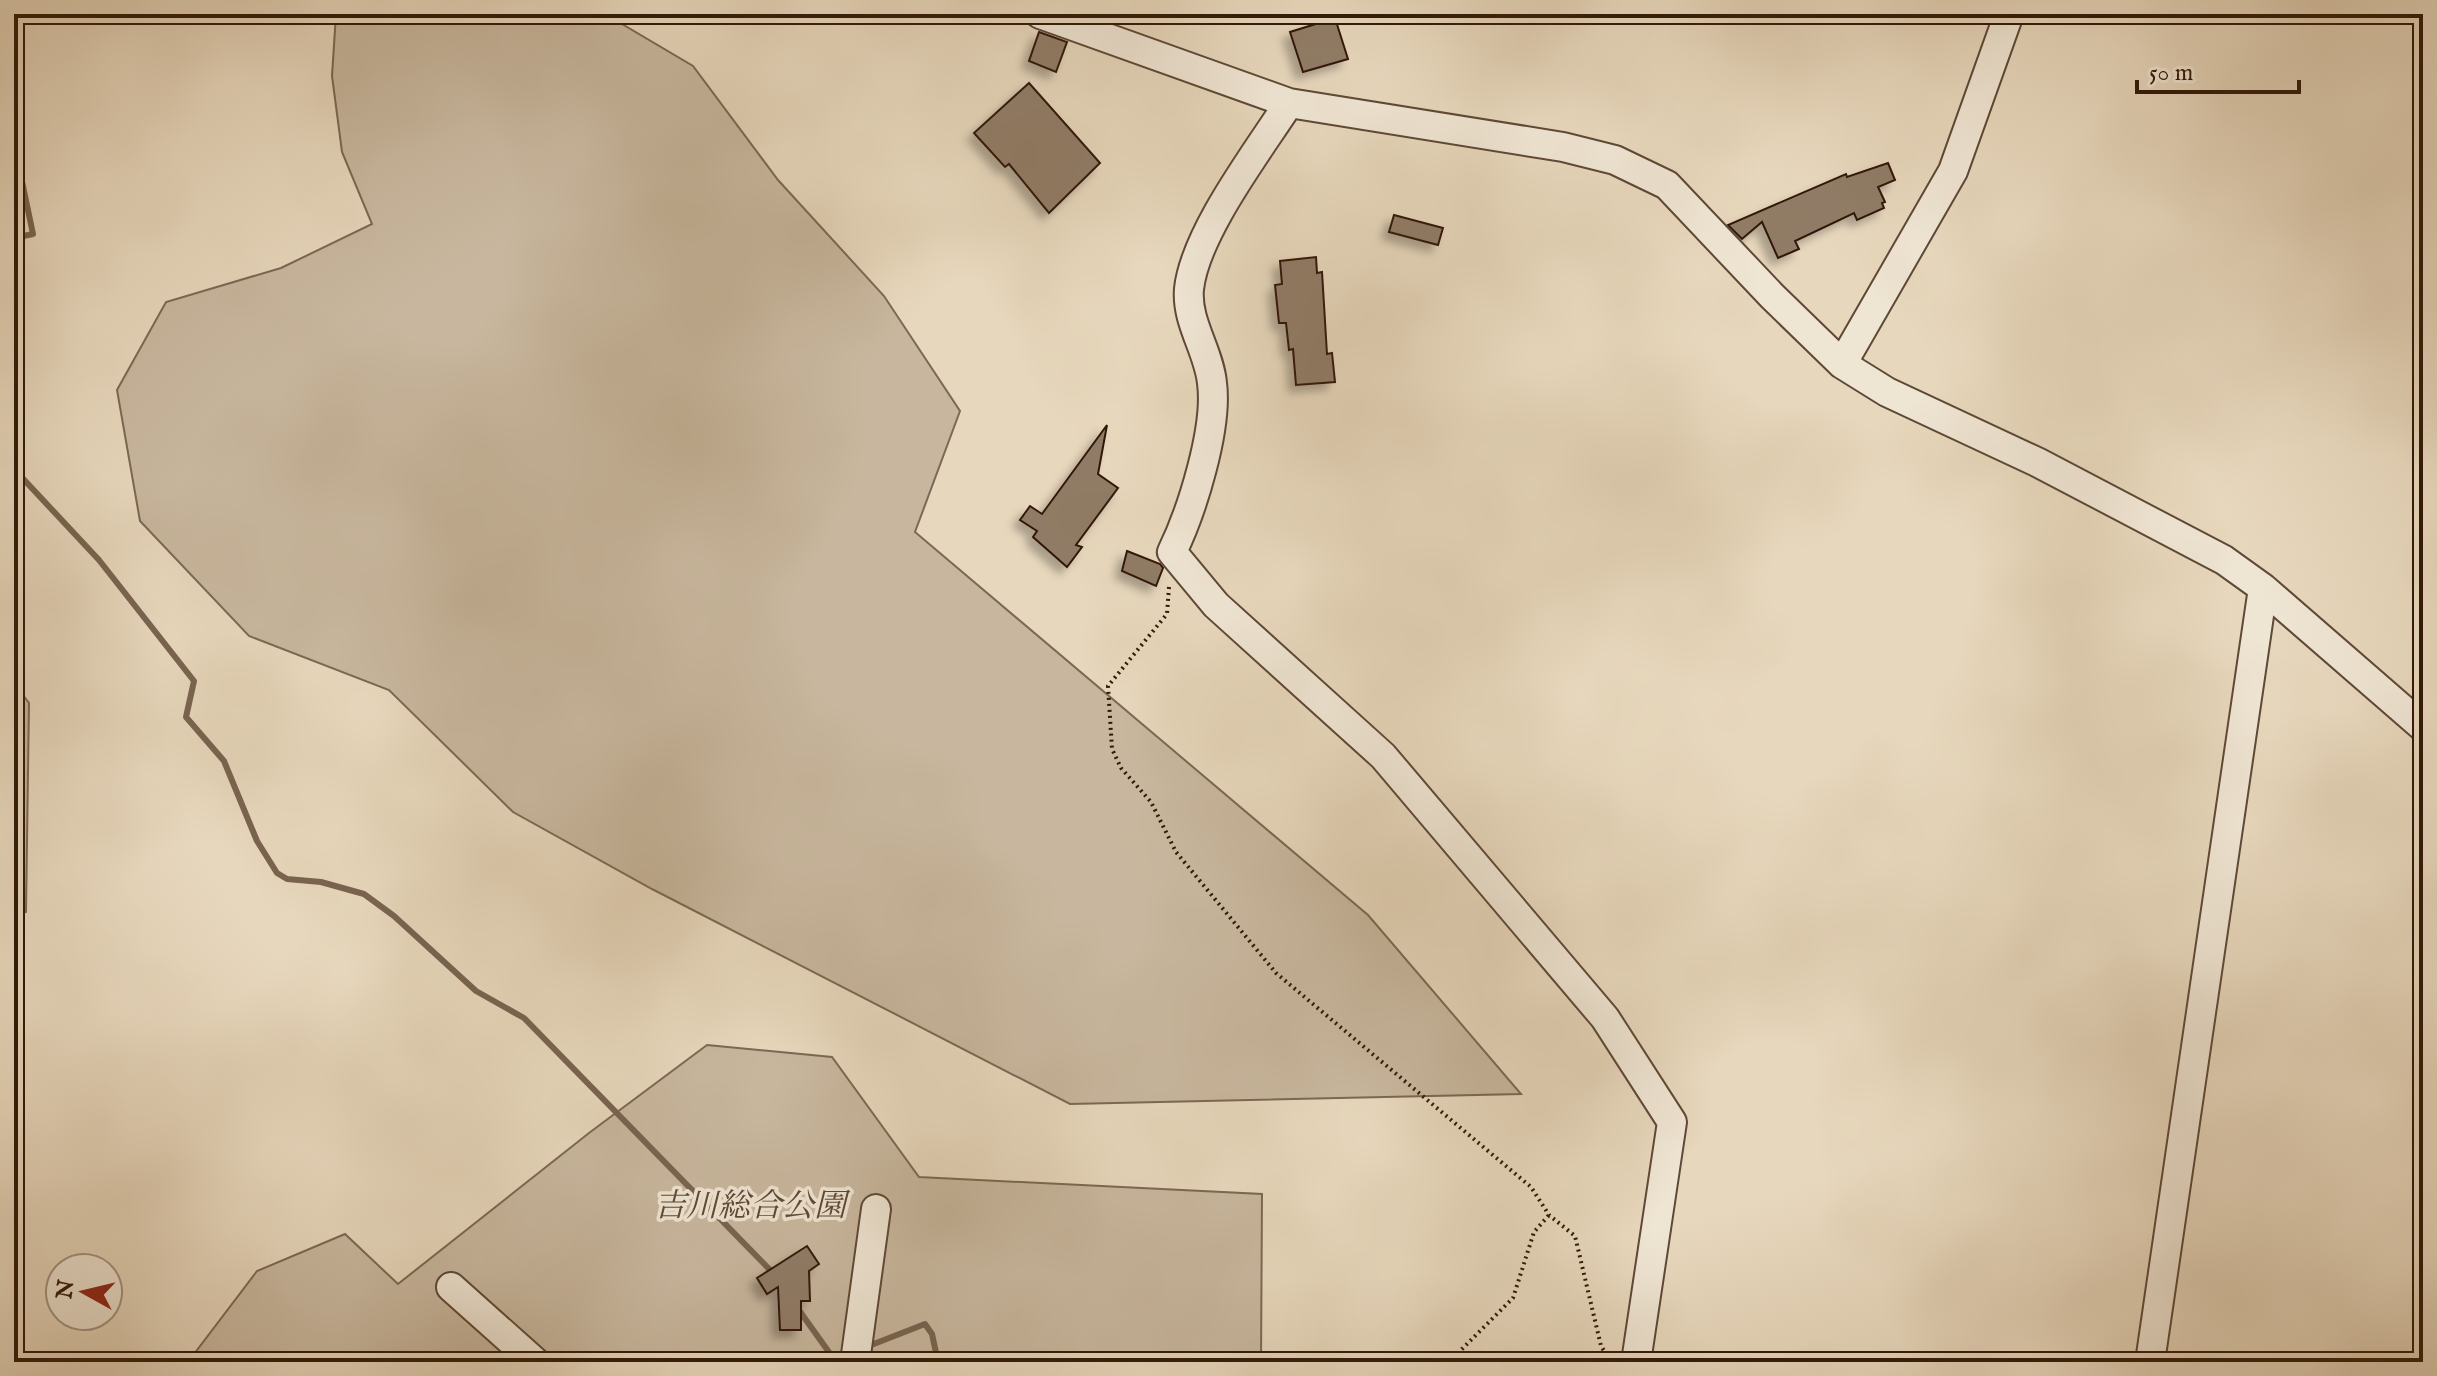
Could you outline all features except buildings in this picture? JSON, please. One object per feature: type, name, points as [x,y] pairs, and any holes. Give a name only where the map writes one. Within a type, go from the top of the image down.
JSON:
[{"type":"street","points":[[1040,14],[1289,103],[1563,147],[1628,166],[1667,185],[1772,296],[1842,364],[1887,392],[2037,462],[2224,560],[2263,588],[2423,727]]},
{"type":"street","points":[[1842,364],[1953,171],[2009,14]]},
{"type":"street","points":[[1289,103],[1198,250],[1189,289],[1190,308],[1212,381],[1212,412],[1182,532],[1172,552],[1216,605],[1383,756],[1605,1018],[1672,1122],[1636,1362]]},
{"type":"street","points":[[2150,1362],[2263,588]]},
{"type":"street","points":[[855,1362],[876,1209]]},
{"type":"street","points":[[451,1287],[535,1362]]},
{"type":"path","points":[[1172,552],[1167,614],[1108,686],[1112,749],[1121,768],[1151,802],[1176,852],[1276,973],[1531,1187],[1549,1215],[1575,1236],[1601,1346],[1611,1362]]},
{"type":"path","points":[[14,645],[25,659]]},
{"type":"path","points":[[1449,1362],[1513,1298],[1534,1232],[1549,1215]]},
{"type":"green space","points":[[336,14],[605,14],[693,66],[778,180],[884,296],[960,411],[915,532],[1368,915],[1521,1094],[1070,1104],[652,889],[513,812],[389,690],[249,636],[140,521],[117,390],[166,302],[281,268],[372,224],[342,152],[332,76]]},
{"type":"green space","points":[[14,683],[29,703],[26,912],[14,914]]},
{"type":"green space","name":"吉川総合公園","points":[[707,1045],[832,1057],[919,1177],[1262,1194],[1261,1362],[188,1362],[257,1271],[345,1234],[398,1284],[589,1133]]},
{"type":"waterway","points":[[14,143],[33,234],[14,238]]},
{"type":"waterway","points":[[14,469],[99,560],[194,681],[186,717],[224,761],[257,841],[277,873],[287,879],[321,882],[364,894],[394,916],[476,991],[524,1018],[774,1274]]},
{"type":"waterway","points":[[796,1306],[831,1355],[848,1354]]},
{"type":"waterway","points":[[866,1347],[925,1324],[932,1334],[938,1362]]}]
